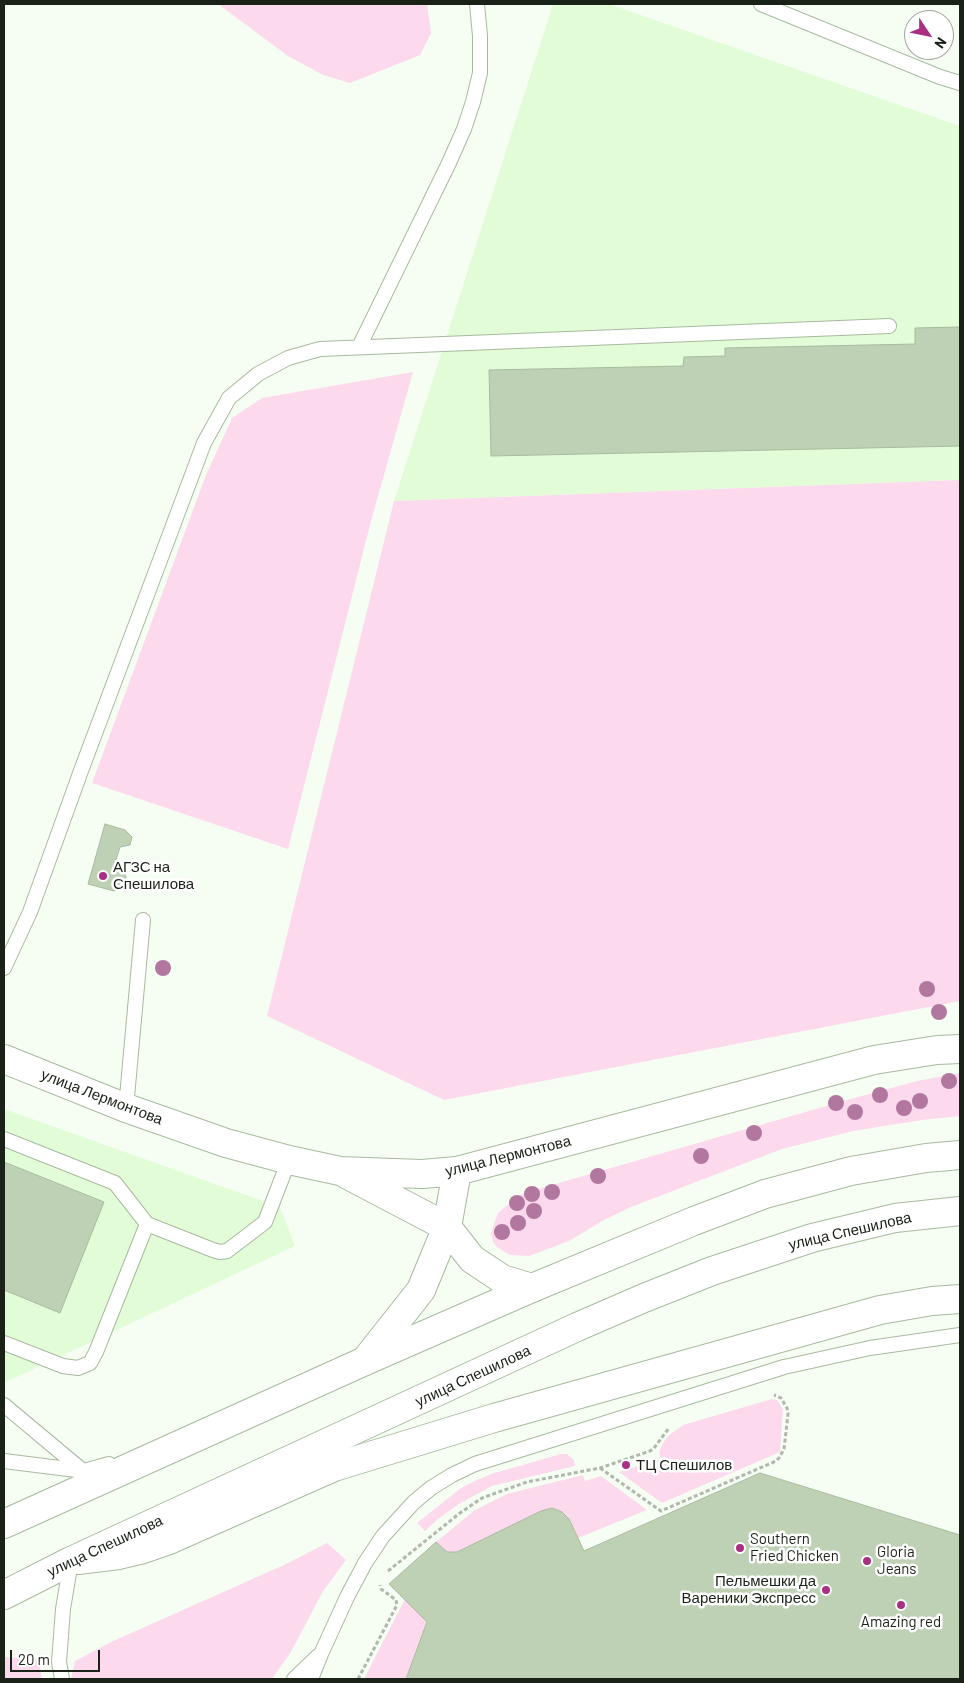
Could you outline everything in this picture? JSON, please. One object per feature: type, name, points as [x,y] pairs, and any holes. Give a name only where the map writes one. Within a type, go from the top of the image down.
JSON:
[{"type":"street","name":"улица Лермонтова","points":[[4,1058],[126,1108],[226,1143],[340,1171],[422,1174],[457,1171],[874,1060],[937,1050],[960,1049]]},
{"type":"street","points":[[4,1524],[365,1361],[532,1288],[694,1221],[765,1194],[851,1171],[926,1158],[960,1155]]},
{"type":"street","points":[[340,1171],[447,1227],[472,1259],[502,1279],[532,1288]]},
{"type":"street","points":[[365,1361],[421,1290],[447,1227],[457,1171]]},
{"type":"street","name":"улица Спешилова","points":[[4,1595],[71,1561],[577,1327],[712,1271],[803,1241],[856,1227],[895,1218],[960,1211]]},
{"type":"street","points":[[71,1561],[119,1555],[140,1550],[169,1540],[334,1467],[494,1418],[880,1310],[960,1299]]},
{"type":"lane","points":[[359,347],[464,129],[480,73],[480,36],[477,4]]},
{"type":"lane","points":[[761,4],[940,77],[960,83]]},
{"type":"lane","points":[[4,968],[30,912],[204,443],[229,398],[258,374],[288,358],[320,350],[359,347],[888,326]]},
{"type":"lane","points":[[126,1108],[143,920]]},
{"type":"lane","points":[[4,1139],[115,1183],[147,1224],[220,1252],[227,1251],[265,1222],[289,1160]]},
{"type":"lane","points":[[4,1343],[63,1366],[78,1368],[90,1363],[147,1224]]},
{"type":"lane","points":[[311,1679],[356,1579],[383,1536],[414,1502],[431,1488],[460,1471],[475,1464],[784,1367],[870,1348],[960,1335]]},
{"type":"lane","points":[[4,1405],[84,1471]]},
{"type":"lane","points":[[4,1461],[84,1471],[175,1446]]},
{"type":"lane","points":[[62,1679],[59,1662],[63,1609],[71,1561]]},
{"type":"lane","points":[[294,1679],[321,1654]]},
{"type":"path","points":[[600,1468],[661,1511],[776,1461],[784,1449],[788,1414],[781,1398],[776,1395],[766,1395]]},
{"type":"path","points":[[385,1574],[460,1513],[482,1498],[527,1482],[600,1468],[650,1451],[665,1432],[675,1424]]},
{"type":"path","points":[[358,1679],[397,1605],[396,1600],[381,1589],[381,1580]]},
{"type":"shaded area","points":[[218,4],[427,4],[431,33],[420,55],[350,83],[323,75],[288,56]]},
{"type":"shaded area","points":[[553,4],[609,4],[960,126],[960,480],[394,501]]},
{"type":"shaded area","points":[[413,372],[371,521],[288,849],[92,783],[206,475],[232,418],[262,398]]},
{"type":"shaded area","points":[[960,480],[960,1001],[444,1100],[267,1016],[394,501]]},
{"type":"shaded area","points":[[960,1073],[960,1116],[853,1131],[782,1149],[631,1207],[604,1220],[569,1241],[529,1256],[510,1255],[497,1247],[493,1242],[491,1233],[498,1213],[524,1193],[847,1100],[917,1081]]},
{"type":"shaded area","points":[[4,1109],[280,1207],[295,1246],[4,1383]]},
{"type":"shaded area","points":[[772,1399],[777,1400],[783,1409],[780,1452],[662,1503],[619,1472],[661,1459],[659,1452],[663,1443],[668,1436],[683,1425]]},
{"type":"shaded area","points":[[561,1454],[567,1454],[574,1460],[575,1466],[492,1486],[459,1504],[425,1531],[417,1523],[461,1488],[475,1481],[491,1474]]},
{"type":"shaded area","points":[[583,1475],[585,1481],[601,1476],[647,1510],[578,1538],[569,1519],[562,1512],[552,1508],[457,1552],[447,1552],[436,1542],[475,1510],[507,1494]]},
{"type":"shaded area","points":[[327,1543],[346,1560],[323,1591],[291,1652],[272,1679],[71,1679],[75,1661],[111,1642],[284,1565]]},
{"type":"shaded area","points":[[405,1599],[427,1622],[406,1679],[364,1679]]},
{"type":"shaded area","points":[[4,1657],[38,1659],[42,1679],[4,1679]]},
{"type":"building","points":[[960,327],[960,446],[491,456],[489,370],[683,366],[684,357],[725,356],[725,348],[915,344],[915,328]]},
{"type":"building","points":[[105,824],[125,830],[132,837],[130,845],[120,847],[115,863],[121,864],[125,870],[126,878],[120,888],[114,891],[88,884]]},
{"type":"building","points":[[4,1162],[104,1202],[60,1313],[4,1290]]},
{"type":"building","points":[[760,1473],[960,1535],[960,1679],[406,1679],[427,1622],[389,1584],[436,1542],[447,1552],[457,1552],[541,1511],[552,1508],[562,1512],[569,1519],[584,1551]]},
{"type":"place","name":"АГЗС на Спешилова","points":[[103,876]]},
{"type":"place","name":"ТЦ Спешилов","points":[[626,1465]]},
{"type":"place","name":"Southern Fried Chicken","points":[[740,1548]]},
{"type":"place","name":"Gloria Jeans","points":[[867,1561]]},
{"type":"place","name":"Пельмешки да Вареники Экспресс","points":[[826,1590]]},
{"type":"place","name":"Amazing red","points":[[901,1605]]}]
